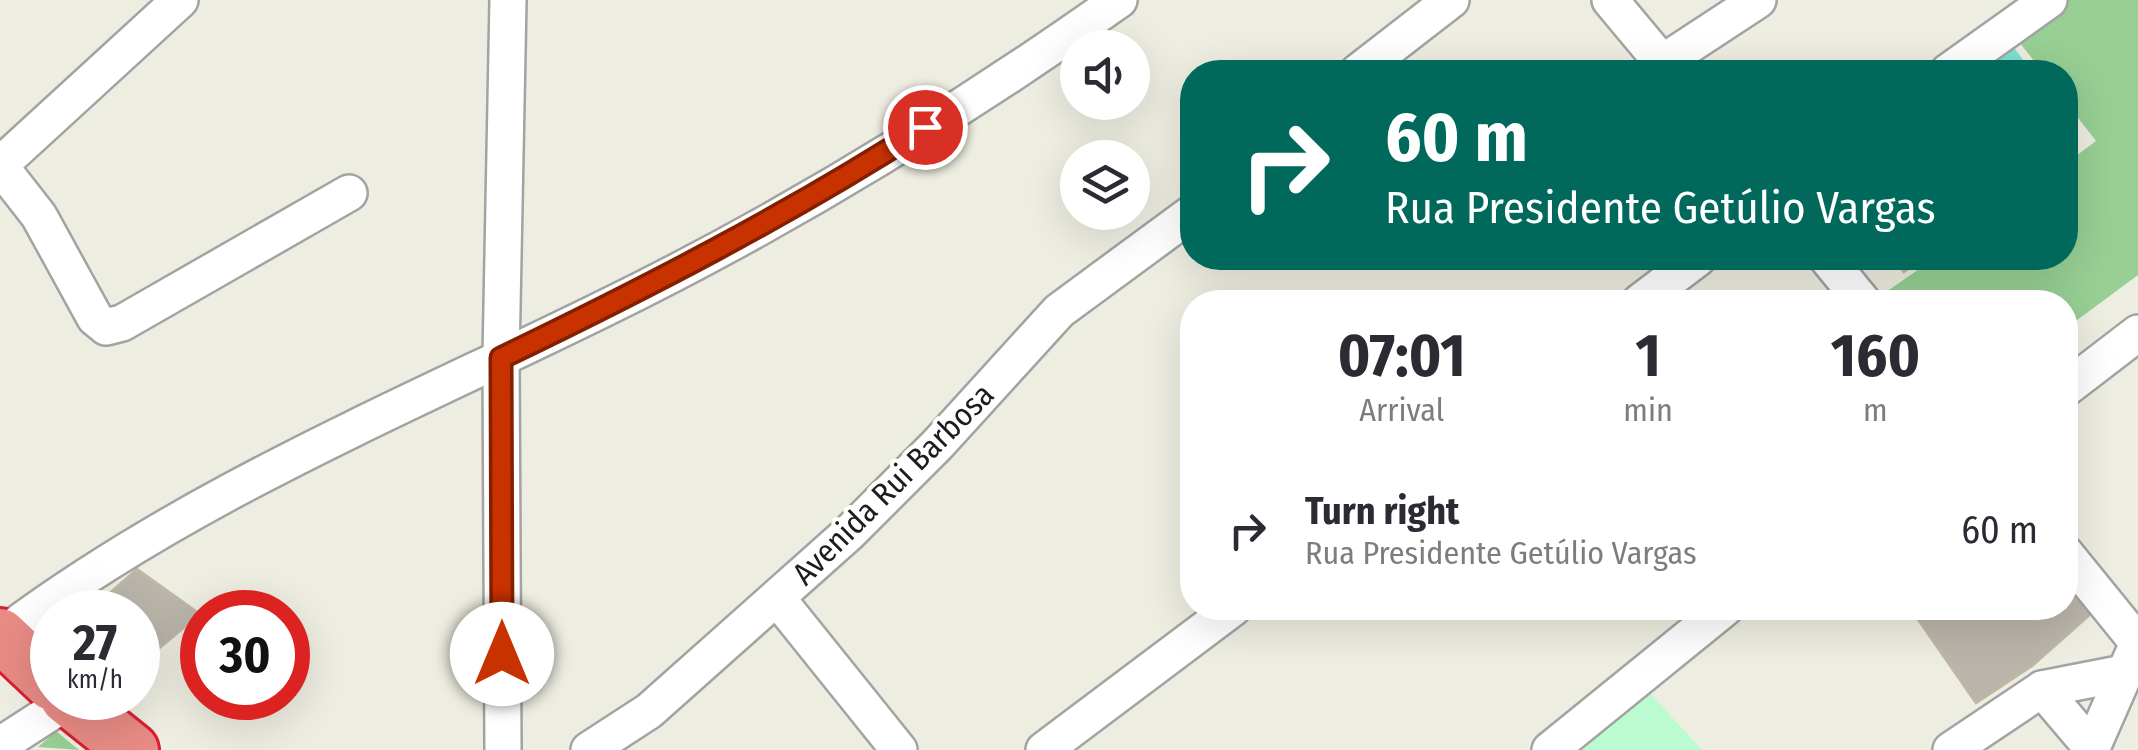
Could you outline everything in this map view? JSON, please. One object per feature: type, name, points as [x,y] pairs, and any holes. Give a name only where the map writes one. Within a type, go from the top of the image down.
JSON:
[{"type":"highway","points":[[1,636],[30,663]]},
{"type":"highway","points":[[95,720],[132,750]]},
{"type":"street","points":[[180,0],[0,166],[40,216],[95,318],[106,327],[122,323],[349,193]]},
{"type":"street","points":[[503,750],[501,358],[508,0]]},
{"type":"street","points":[[1,636],[110,558],[349,428],[604,309],[835,185],[1119,0]]},
{"type":"street","points":[[1374,60],[1451,0]]},
{"type":"street","points":[[1610,0],[1652,60]]},
{"type":"street","points":[[1665,60],[1758,0]]},
{"type":"street","points":[[1965,60],[2049,0]]},
{"type":"street","name":"Avenida Rui Barbosa","points":[[589,750],[649,711],[777,598],[938,444],[1060,311],[1180,222]]},
{"type":"street","points":[[1656,290],[1682,270]]},
{"type":"street","points":[[1837,270],[1853,290]]},
{"type":"street","points":[[2078,379],[2138,332]]},
{"type":"street","points":[[2078,574],[2131,658]]},
{"type":"street","points":[[777,598],[899,750]]},
{"type":"street","points":[[1044,750],[1217,620]]},
{"type":"street","points":[[1550,750],[1710,620]]},
{"type":"street","points":[[1951,750],[2042,690],[2131,658]]},
{"type":"street","points":[[2042,690],[2092,749],[2131,658]]},
{"type":"street","points":[[2,747],[33,720]]},
{"type":"green space","points":[[2066,0],[2138,0],[2138,275],[2078,319],[2078,290],[1889,290],[1918,270],[2078,270],[2078,154],[2096,141],[2078,118],[2078,60],[2033,60],[2015,37]]},
{"type":"green space","points":[[1646,689],[1702,750],[1575,750]]},
{"type":"green space","points":[[56,731],[79,750],[38,747]]},
{"type":"shaded area","points":[[2006,37],[2023,60],[1975,60]]},
{"type":"building","points":[[137,569],[180,600],[180,631],[160,648],[160,590],[113,590]]},
{"type":"building","points":[[2078,588],[2095,610],[2032,666],[1976,703],[1918,620],[2078,620]]},
{"type":"route","points":[[502,654],[501,358],[604,309],[835,185],[925,127]]}]
